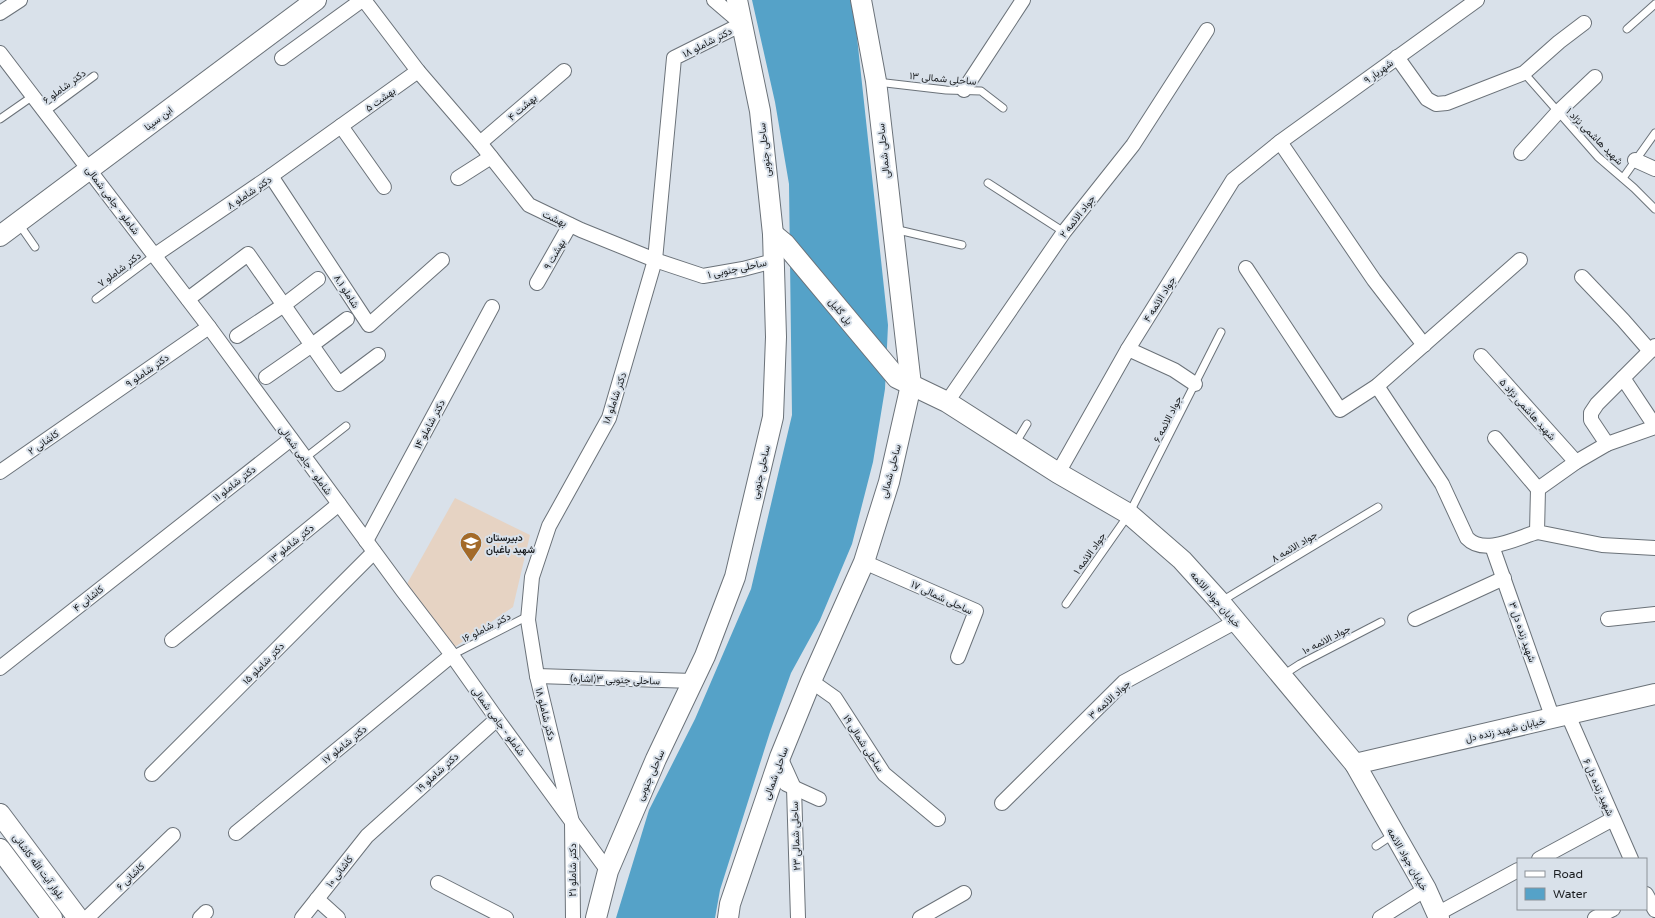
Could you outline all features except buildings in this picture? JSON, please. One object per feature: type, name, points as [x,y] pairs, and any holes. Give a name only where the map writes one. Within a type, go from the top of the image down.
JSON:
[{"type":"street","points":[[0,13],[20,0]]},
{"type":"street","name":"ابن سینا","points":[[0,236],[316,0]]},
{"type":"street","points":[[282,58],[363,0],[418,71]]},
{"type":"street","points":[[714,0],[742,24]]},
{"type":"street","name":"ساحلی جنوبی","points":[[596,918],[608,871],[656,759],[705,656],[735,577],[773,417],[776,336],[774,261],[779,239],[760,111],[737,0]]},
{"type":"street","name":"ساحلی شمالی","points":[[728,918],[730,904],[780,757],[811,681],[864,562],[889,482],[904,382],[892,228],[876,81],[861,0]]},
{"type":"street","points":[[964,90],[1023,0]]},
{"type":"street","name":"شهریار ۹","points":[[1280,142],[1476,0]]},
{"type":"street","points":[[1397,57],[1427,99],[1436,104],[1448,103],[1524,73],[1559,42],[1584,23]]},
{"type":"street","name":"دکتر شاملو ۱۸","points":[[572,822],[537,676],[529,616],[532,577],[549,526],[609,418],[655,260],[674,58],[742,24]]},
{"type":"street","name":"جواد الائمه ۲","points":[[947,402],[1064,232],[1133,145],[1207,30]]},
{"type":"street","name":"شاملو - جامی شمالی","points":[[0,53],[209,327],[374,552],[452,655],[496,719],[608,871]]},
{"type":"street","name":"بهشت ۵","points":[[341,126],[418,71]]},
{"type":"street","name":"بهشت","points":[[418,71],[480,143],[529,205],[570,225],[655,260]]},
{"type":"street","name":"بهشت ۴","points":[[480,143],[564,71]]},
{"type":"street","points":[[1521,153],[1558,112],[1595,78]]},
{"type":"street","points":[[341,126],[384,187]]},
{"type":"street","name":"دکتر شاملو ۸","points":[[155,255],[341,126]]},
{"type":"street","points":[[1280,142],[1374,280],[1424,345]]},
{"type":"street","name":"جواد الائمه ۴","points":[[1058,473],[1128,349],[1233,180],[1280,142]]},
{"type":"street","points":[[458,178],[491,157]]},
{"type":"street","points":[[1635,160],[1655,169]]},
{"type":"street","name":"شاملو ۸.۱","points":[[271,176],[369,324],[442,260]]},
{"type":"street","name":"بهشت ۹","points":[[537,283],[570,225]]},
{"type":"street","name":"پل گلیل","points":[[779,239],[904,382]]},
{"type":"street","points":[[188,299],[248,254],[339,384],[378,355]]},
{"type":"street","name":"ساحلی جنوبی ۱","points":[[655,260],[703,276],[743,269],[774,261]]},
{"type":"street","points":[[1246,268],[1340,410],[1377,386],[1520,260]]},
{"type":"street","points":[[1582,277],[1653,349],[1622,378],[1591,412],[1591,420],[1606,444]]},
{"type":"street","points":[[237,336],[284,305],[318,279]]},
{"type":"street","name":"دکتر شاملو ۱۴","points":[[366,541],[492,308]]},
{"type":"street","points":[[266,377],[347,319]]},
{"type":"street","name":"دکتر شاملو ۹","points":[[86,413],[209,327]]},
{"type":"street","points":[[1128,349],[1174,370],[1195,384]]},
{"type":"street","name":"شهید هاشمی نژاد ۵","points":[[1481,356],[1576,462]]},
{"type":"street","points":[[1538,489],[1576,462],[1606,444],[1655,426],[1622,378]]},
{"type":"street","name":"خیابان جواد الائمه","points":[[904,382],[947,402],[1058,473],[1129,514],[1182,560],[1282,675],[1355,764],[1426,889],[1438,916]]},
{"type":"street","points":[[1377,386],[1442,484],[1467,538],[1472,543],[1492,546],[1537,532],[1602,545],[1655,548]]},
{"type":"street","name":"کاشانی ۲","points":[[0,472],[86,413]]},
{"type":"street","points":[[1495,438],[1538,489],[1537,532]]},
{"type":"street","name":"دکتر شاملو ۱۱","points":[[177,528],[291,439]]},
{"type":"street","name":"دکتر شاملو ۱۳","points":[[172,640],[339,504]]},
{"type":"street","name":"کاشانی ۴","points":[[0,668],[177,528]]},
{"type":"street","name":"شهید زنده دل ۳","points":[[1492,546],[1560,717]]},
{"type":"street","name":"دکتر شاملو ۱۵","points":[[152,774],[374,552]]},
{"type":"street","name":"ساحلی شمالی ۱۷","points":[[864,562],[976,611],[958,657]]},
{"type":"street","points":[[1415,619],[1504,578]]},
{"type":"street","points":[[1608,619],[1655,614]]},
{"type":"street","name":"جواد الائمه ۳","points":[[1002,803],[1124,682],[1235,622]]},
{"type":"street","name":"دکتر شاملو ۱۷","points":[[236,834],[452,655]]},
{"type":"street","name":"ساحلی جنوبی ۳(اشاره)","points":[[537,676],[693,681]]},
{"type":"street","name":"ساحلی شمالی ۱۹","points":[[811,681],[835,698],[884,774],[938,819]]},
{"type":"street","name":"خیابان شهید زنده دل","points":[[1355,764],[1654,697]]},
{"type":"street","name":"شهید زنده دل ۶","points":[[1560,717],[1614,819],[1631,858]]},
{"type":"street","name":"دکتر شاملو ۱۹","points":[[378,826],[496,719]]},
{"type":"street","name":"ساحلی شمالی ۲۳","points":[[780,757],[794,788],[798,918]]},
{"type":"street","points":[[772,778],[819,799]]},
{"type":"street","name":"بلوار آیت الله کاشانی","points":[[0,814],[78,918]]},
{"type":"street","points":[[1541,858],[1614,819]]},
{"type":"street","name":"دکتر شاملو ۲۱","points":[[572,822],[573,918]]},
{"type":"street","name":"کاشانی ۱۰","points":[[302,918],[367,836],[378,826]]},
{"type":"street","name":"کاشانی ۶","points":[[87,918],[173,835]]},
{"type":"street","name":"بلوار آیت الله کاشانی","points":[[0,849],[52,918]]},
{"type":"street","points":[[1438,916],[1517,871]]},
{"type":"street","points":[[438,883],[506,918]]},
{"type":"street","points":[[1380,918],[1426,889]]},
{"type":"street","points":[[920,918],[964,893]]},
{"type":"street","points":[[1647,895],[1655,910]]},
{"type":"street","points":[[317,899],[338,918]]},
{"type":"street","points":[[1595,918],[1611,910]]},
{"type":"lane","points":[[1627,29],[1655,4]]},
{"type":"lane","name":"شهید هاشمی نژاد ۱","points":[[1524,73],[1598,157],[1623,178],[1655,209]]},
{"type":"lane","name":"دکتر شاملو ۶","points":[[45,112],[94,76]]},
{"type":"lane","name":"ساحلی شمالی ۱۳","points":[[876,81],[981,91],[1003,108]]},
{"type":"lane","points":[[0,119],[33,96]]},
{"type":"lane","points":[[1623,178],[1655,133]]},
{"type":"lane","points":[[988,183],[1064,232]]},
{"type":"lane","points":[[18,222],[35,247]]},
{"type":"lane","points":[[892,228],[962,245]]},
{"type":"lane","name":"دکتر شاملو ۷","points":[[96,299],[155,255]]},
{"type":"lane","name":"جواد الائمه ۶","points":[[1129,514],[1221,332]]},
{"type":"lane","points":[[1014,445],[1027,424]]},
{"type":"lane","points":[[305,458],[346,426]]},
{"type":"lane","name":"جواد الائمه ۸","points":[[1220,602],[1378,507]]},
{"type":"lane","name":"جواد الائمه ۱","points":[[1066,604],[1129,514]]},
{"type":"lane","name":"دکتر شاملو ۱۶","points":[[452,655],[529,616]]},
{"type":"lane","name":"جواد الائمه ۱۰","points":[[1282,675],[1300,664],[1381,622]]},
{"type":"lane","points":[[1376,846],[1394,834]]},
{"type":"shaded area","name":"دبیرستان شهید باغبان","points":[[455,498],[530,535],[513,607],[449,651],[403,591]]},
{"type":"water","points":[[752,0],[853,0],[888,325],[885,389],[873,462],[852,544],[820,620],[791,673],[770,732],[720,890],[715,918],[616,918],[649,810],[695,719],[751,589],[792,415],[789,184],[775,102]]},
{"type":"place","name":"دبیرستان شهید باغبان","points":[[471,562]]}]
